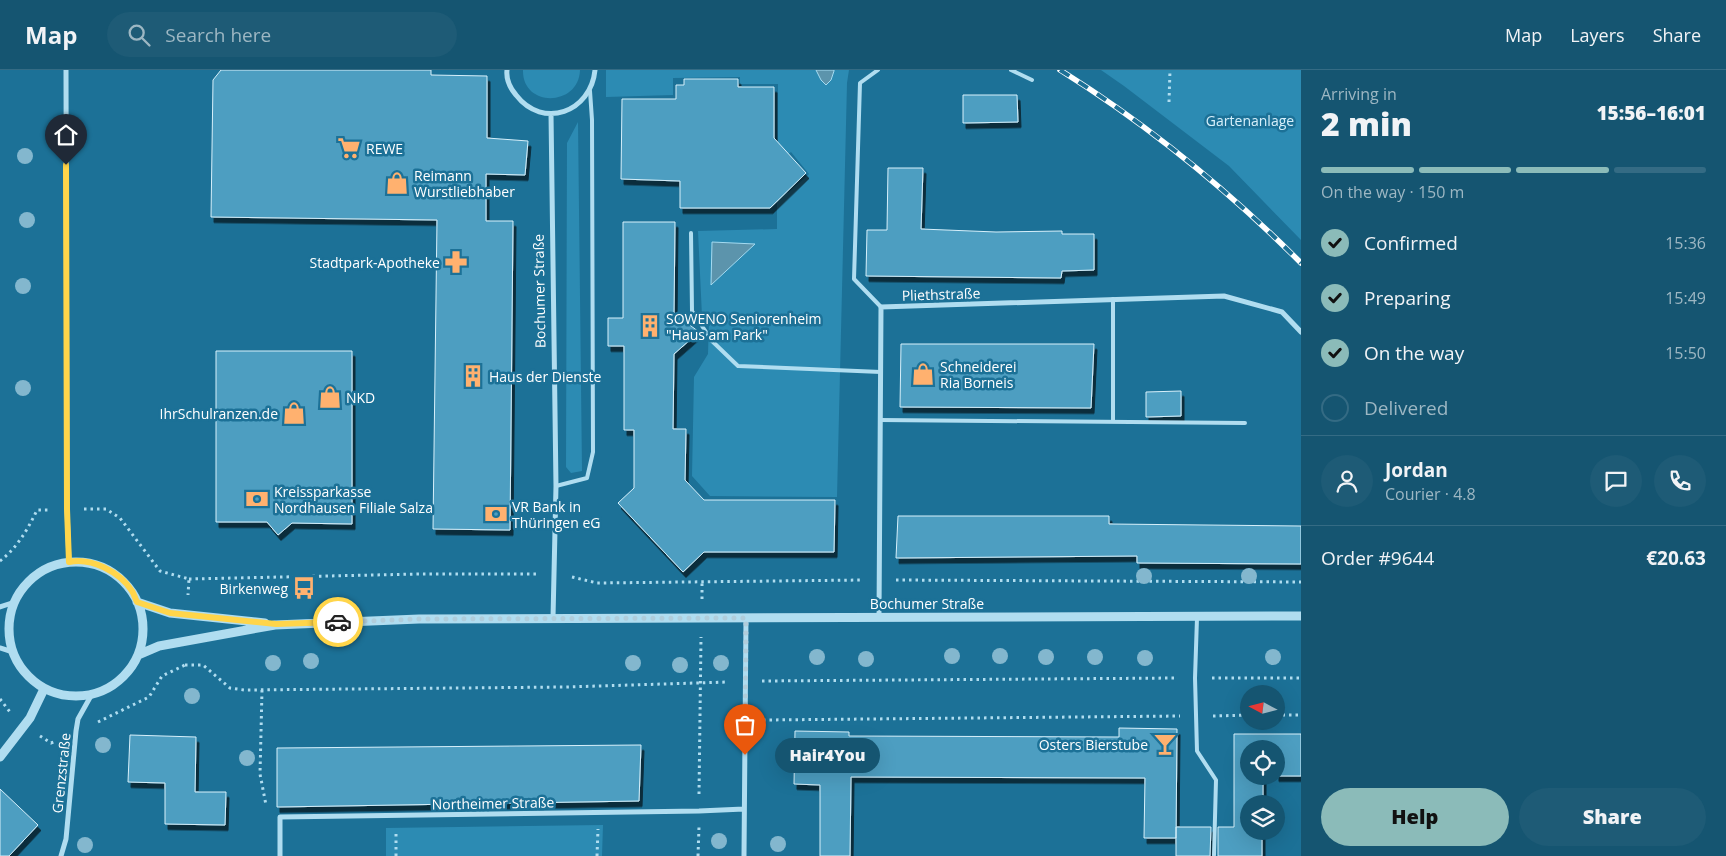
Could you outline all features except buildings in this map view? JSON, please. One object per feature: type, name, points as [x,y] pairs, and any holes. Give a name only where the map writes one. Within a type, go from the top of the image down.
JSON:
[{"type":"street","points":[[66,70],[67,509],[69,562]]},
{"type":"street","points":[[507,70],[510,88],[522,104],[536,111],[551,114],[566,112],[580,103],[590,91],[595,70]]},
{"type":"street","name":"Bochumer Straße","points":[[551,114],[556,486],[553,618]]},
{"type":"street","name":"Pliethstraße","points":[[882,307],[1224,296],[1282,312],[1301,332]]},
{"type":"street","points":[[879,617],[882,307]]},
{"type":"street","points":[[74,561],[96,564],[116,574],[132,591],[137,602],[141,611],[144,633],[138,655],[126,674],[109,688],[88,696],[65,696],[44,689],[27,675],[14,657],[9,636],[10,613],[19,593],[34,576],[53,565],[74,561]]},
{"type":"street","points":[[0,607],[15,602]]},
{"type":"street","name":"Bochumer Straße","points":[[137,602],[170,613],[276,624],[419,619],[1301,616]]},
{"type":"street","points":[[744,856],[746,618]]},
{"type":"street","name":"Bochumer Straße","points":[[138,655],[159,646],[276,624]]},
{"type":"street","points":[[0,648],[13,652]]},
{"type":"street","points":[[0,757],[30,718],[44,689]]},
{"type":"street","name":"Grenzstraße","points":[[61,856],[66,839],[78,719],[92,694]]},
{"type":"street","name":"Northeimer Straße","points":[[280,818],[744,809]]},
{"type":"street","points":[[280,818],[280,856]]},
{"type":"lane","points":[[878,70],[860,84],[854,279],[882,307]]},
{"type":"lane","points":[[1011,70],[1032,80]]},
{"type":"lane","points":[[556,486],[587,478],[593,452],[592,120],[590,91]]},
{"type":"lane","points":[[691,233],[692,311],[712,341],[738,366],[881,372]]},
{"type":"lane","points":[[1113,422],[1114,299]]},
{"type":"lane","points":[[880,420],[1246,423]]},
{"type":"lane","points":[[1197,616],[1195,678],[1197,751],[1216,780],[1214,855]]},
{"type":"path","points":[[1169,102],[1170,70]]},
{"type":"path","points":[[87,509],[106,509],[120,518],[160,571],[189,579],[410,574],[554,574],[596,583],[880,580],[1301,582]]},
{"type":"path","points":[[0,561],[27,531],[37,510],[46,510]]},
{"type":"path","points":[[188,602],[189,579]]},
{"type":"path","points":[[698,856],[699,683],[702,582]]},
{"type":"path","points":[[262,690],[260,774],[268,816],[280,818]]},
{"type":"path","points":[[745,720],[1240,715]]},
{"type":"path","points":[[1285,715],[1301,715]]},
{"type":"path","points":[[597,856],[598,812]]},
{"type":"green space","points":[[523,70],[580,70],[577,82],[571,91],[551,98],[540,96],[531,91],[525,82]]},
{"type":"green space","points":[[606,70],[849,70],[847,83],[837,497],[710,496],[692,476],[694,377],[708,354],[709,321],[702,316],[698,231],[777,229],[777,180],[788,193],[809,174],[791,152],[778,161],[778,84],[740,84],[740,77],[673,78],[673,95],[606,97]]},
{"type":"green space","name":"Gartenanlage","points":[[1101,70],[1301,70],[1301,240],[1229,166]]},
{"type":"green space","points":[[578,122],[582,471],[571,473],[566,467],[567,143]]},
{"type":"green space","points":[[603,825],[602,856],[386,856],[386,828]]},
{"type":"shaded area","points":[[816,70],[834,70],[831,80],[826,85],[821,80]]},
{"type":"shaded area","points":[[712,242],[755,244],[711,285]]},
{"type":"railway","points":[[1060,70],[1093,91],[1186,159],[1244,209],[1301,263]]},
{"type":"way so far","points":[[338,622],[419,619],[746,618],[745,755]]},
{"type":"place","name":"REWE","points":[[349,148]]},
{"type":"place","name":"Reimann Wurstliebhaber","points":[[397,183]]},
{"type":"place","name":"Stadtpark-Apotheke","points":[[456,262]]},
{"type":"place","name":"SOWENO Seniorenheim \"Haus am Park\"","points":[[650,326]]},
{"type":"place","name":"Schneiderei Ria Borneis","points":[[923,374]]},
{"type":"place","name":"Haus der Dienste","points":[[473,376]]},
{"type":"place","name":"NKD","points":[[330,397]]},
{"type":"place","name":"IhrSchulranzen.de","points":[[294,413]]},
{"type":"place","name":"Kreissparkasse Nordhausen Filiale Salza","points":[[257,499]]},
{"type":"place","name":"VR Bank in Thüringen eG","points":[[496,514]]},
{"type":"place","name":"Birkenweg","points":[[304,588]]},
{"type":"place","name":"Osters Bierstube","points":[[1165,744]]},
{"type":"place","name":"Hair4You","points":[[745,755]]},
{"type":"route","points":[[66,165],[67,509],[69,562],[96,564],[116,574],[132,591],[137,602],[170,613],[276,624],[338,622]]}]
